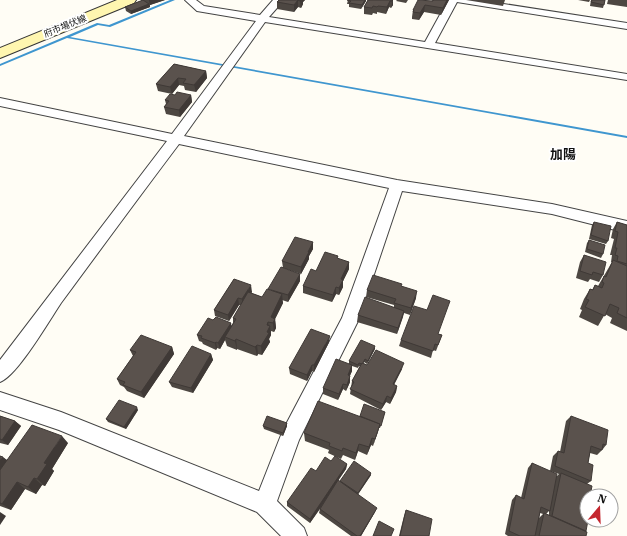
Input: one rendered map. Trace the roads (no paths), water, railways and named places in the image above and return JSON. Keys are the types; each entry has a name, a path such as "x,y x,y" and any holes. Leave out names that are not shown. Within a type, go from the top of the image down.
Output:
{"main road":[{"name":"府市場伏線","path":"0,53 130,0"}],"street":[{"path":"190,0 201,9 627,77"},
{"path":"0,374 24,344 54,300 176,138 268,11 279,0"},
{"path":"430,45 454,0"},
{"path":"459,0 627,26"},
{"path":"0,102 397,185 552,209 627,227"},
{"path":"265,504 290,437 350,319 397,185"},
{"path":"0,401 61,421 265,504 296,536"}],"waterway":[{"path":"67,37 98,24 109,26 173,0"},
{"path":"0,65 67,37"},
{"path":"67,37 627,137"}],"district":[{"name":"加陽","path":"563,154"}]}
